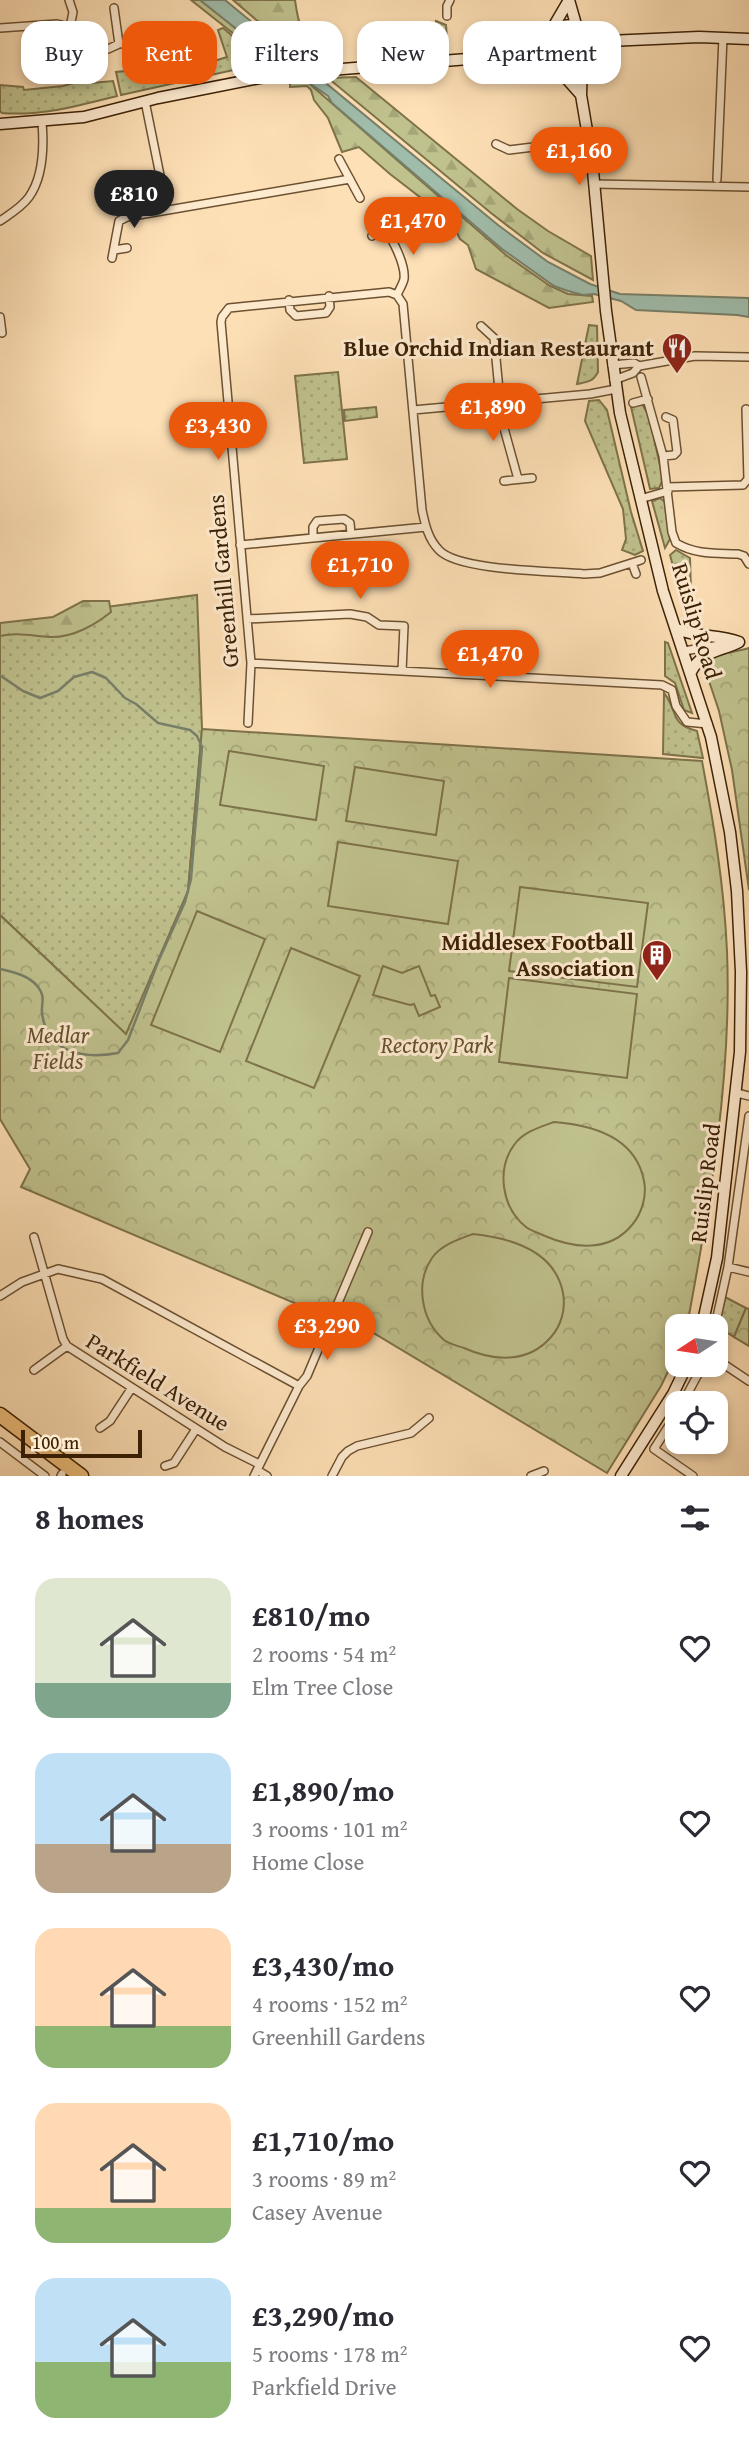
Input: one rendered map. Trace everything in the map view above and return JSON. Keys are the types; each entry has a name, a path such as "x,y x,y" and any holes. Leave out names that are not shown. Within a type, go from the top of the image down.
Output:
{"highway":[{"path":"0,1415 81,1476"},
{"path":"0,1426 63,1475"}],"main road":[{"path":"569,0 576,21"},
{"path":"557,21 569,0"},
{"path":"621,41 723,37 749,39"},
{"path":"0,124 84,117 145,101 280,75 463,60"},
{"path":"571,84 581,95"},
{"name":"Ruislip Road","path":"582,84 595,184 615,384 663,591 708,724 743,904 745,1053 737,1093 717,1258 705,1314"},
{"path":"677,629 685,633 744,641"},
{"path":"691,672 694,665 707,653 744,641"},
{"path":"621,1476 665,1407"}],"street":[{"path":"69,0 73,12 71,21"},
{"path":"447,16 450,0"},
{"path":"114,8 118,44"},
{"path":"0,28 21,27"},
{"path":"717,178 723,37"},
{"path":"108,48 122,43"},
{"path":"145,101 167,210"},
{"path":"0,221 29,198 35,186 43,153 42,122"},
{"path":"496,144 509,150 574,142"},
{"path":"339,159 360,198"},
{"path":"127,248 113,254 119,221 127,217 350,179"},
{"path":"595,184 749,187"},
{"path":"372,236 384,225 394,244 404,280 397,295"},
{"path":"329,296 330,307 326,313 296,316 290,310 289,300 329,296 389,292 397,295 403,304 426,527 431,540 448,558 460,562 584,574 600,573 641,560"},
{"name":"Greenhill Gardens","path":"248,723 251,663 221,322 225,312 237,305 289,300"},
{"path":"0,317 2,333"},
{"path":"481,326 494,338 504,432 517,479"},
{"path":"413,410 590,394 615,384 639,366 695,356 749,357"},
{"path":"612,365 634,363 639,366"},
{"path":"641,377 663,456 676,543 701,553 738,554 744,556 749,564"},
{"path":"633,403 648,399"},
{"path":"640,499 667,489 743,485 748,479 746,409"},
{"path":"663,456 677,452 673,420 666,418"},
{"path":"229,426 257,423"},
{"path":"504,481 532,478"},
{"path":"313,538 313,527 317,521 344,519 350,523 351,534"},
{"path":"240,545 426,527"},
{"path":"632,563 636,574"},
{"path":"247,619 350,614 367,617 379,625 404,626 402,671"},
{"path":"684,651 744,641"},
{"path":"251,663 668,686 681,716 687,722 708,724"},
{"path":"737,1093 749,1096"},
{"path":"718,1314 728,1267 749,1116"},
{"path":"257,1470 306,1376 368,1232"},
{"name":"Parkfield Avenue","path":"34,1237 67,1346 267,1476"},
{"path":"728,1267 749,1272"},
{"path":"0,1296 22,1282 58,1269 102,1279 299,1386"},
{"path":"34,1370 67,1346"},
{"path":"728,1367 749,1381"},
{"path":"100,1428 110,1421 131,1389"},
{"path":"331,1476 348,1451 357,1446 411,1433 429,1418"},
{"path":"166,1466 174,1464 196,1429"},
{"path":"665,1432 653,1449 693,1476"},
{"path":"0,1441 45,1476"},
{"path":"531,1476 544,1471"}],"green space":[{"path":"191,0 200,0 231,24 231,32"},
{"path":"233,0 295,0 299,21 258,21"},
{"path":"223,28 231,35 231,71 217,74 217,60 227,57 218,30"},
{"path":"122,71 122,84 170,84 121,95 116,72"},
{"path":"343,77 356,77 357,84 365,84 517,209 591,256 593,280 543,253 491,213 335,84 343,84"},
{"path":"108,81 113,81 117,96 46,112 17,114 0,111 0,85 23,87 24,90 108,84"},
{"path":"290,84 310,84 506,255 550,286 568,294 592,296 593,302 549,308 476,269 468,245 460,239 452,222 359,147 342,152 328,118 314,100 311,90 307,86 290,87"},
{"path":"589,325 597,326 598,372 592,380 577,384"},
{"path":"338,372 347,459 304,463 295,376"},
{"path":"599,400 607,410 643,551 635,555 622,550 626,539 623,509 585,421 589,401"},
{"path":"642,404 649,416 663,479 659,488 650,489 631,407"},
{"path":"376,407 377,417 345,421 344,410"},
{"path":"660,498 665,502 670,539 665,548 652,501"},
{"path":"676,550 690,558 692,622 688,620 670,555"},
{"path":"197,595 202,729 188,891 131,1039 0,915 0,633 91,609"},
{"path":"83,601 109,601 111,612 90,626 58,637 12,634 0,636 0,623 53,617"},
{"path":"665,642 668,643 692,713 684,710 675,683 665,676"},
{"path":"749,648 749,890 732,770 719,711 704,666 719,655"},
{"path":"664,693 678,720 697,731 703,758 663,754"},
{"name":"Rectory Park","path":"202,729 702,761 718,855 727,951 726,1045 718,1140 689,1314 665,1314 665,1377 607,1473 365,1328 344,1318 318,1313 21,1187 30,1169 0,1119 0,915 126,1034 188,891"},
{"path":"229,751 324,766 316,820 220,805"},
{"path":"355,767 444,781 436,835 346,821"},
{"path":"338,842 458,861 448,924 328,906"},
{"path":"520,887 648,903 637,987 509,971"},
{"path":"197,911 265,939 220,1052 151,1025"},
{"path":"291,948 360,976 314,1088 246,1061"},
{"path":"383,966 402,973 419,966 431,996 435,995 440,1007 419,1016 414,1004 373,995"},
{"path":"509,978 637,994 627,1078 499,1062"},
{"path":"554,1122 583,1126 611,1137 632,1154 639,1166 645,1187 641,1210 632,1225 613,1240 592,1246 568,1244 528,1228 511,1210 504,1188 508,1155 522,1137"},
{"path":"473,1234 502,1239 529,1249 551,1267 558,1279 564,1299 560,1322 555,1333 532,1352 510,1358 487,1356 446,1341 430,1322 422,1290 427,1268 440,1249"},
{"path":"725,1297 746,1308 734,1337 728,1333 728,1314 720,1314"},
{"path":"746,1308 749,1309 749,1346 734,1337"}],"shaded area":[{"path":"200,0 225,0 250,21 231,21 231,25"},
{"path":"310,84 327,84 498,225 548,262 590,284 620,294 749,298 749,317 636,310 621,301 594,294 583,295 554,286 502,249 332,103 328,96"}],"waterway":[{"path":"0,969 16,973 35,983 43,997 45,1027 60,1045 81,1054 118,1053 128,1040 185,902 191,879 202,747 197,736 190,730 158,723 125,698 106,678 92,672 74,677 58,691 40,698 23,691 1,676"}],"place":[{"name":"Blue Orchid Indian Restaurant","path":"677,375"},
{"name":"Middlesex Football Association","path":"657,982"}],"park label":[{"name":"Medlar Fields","path":"58,1048"}]}
